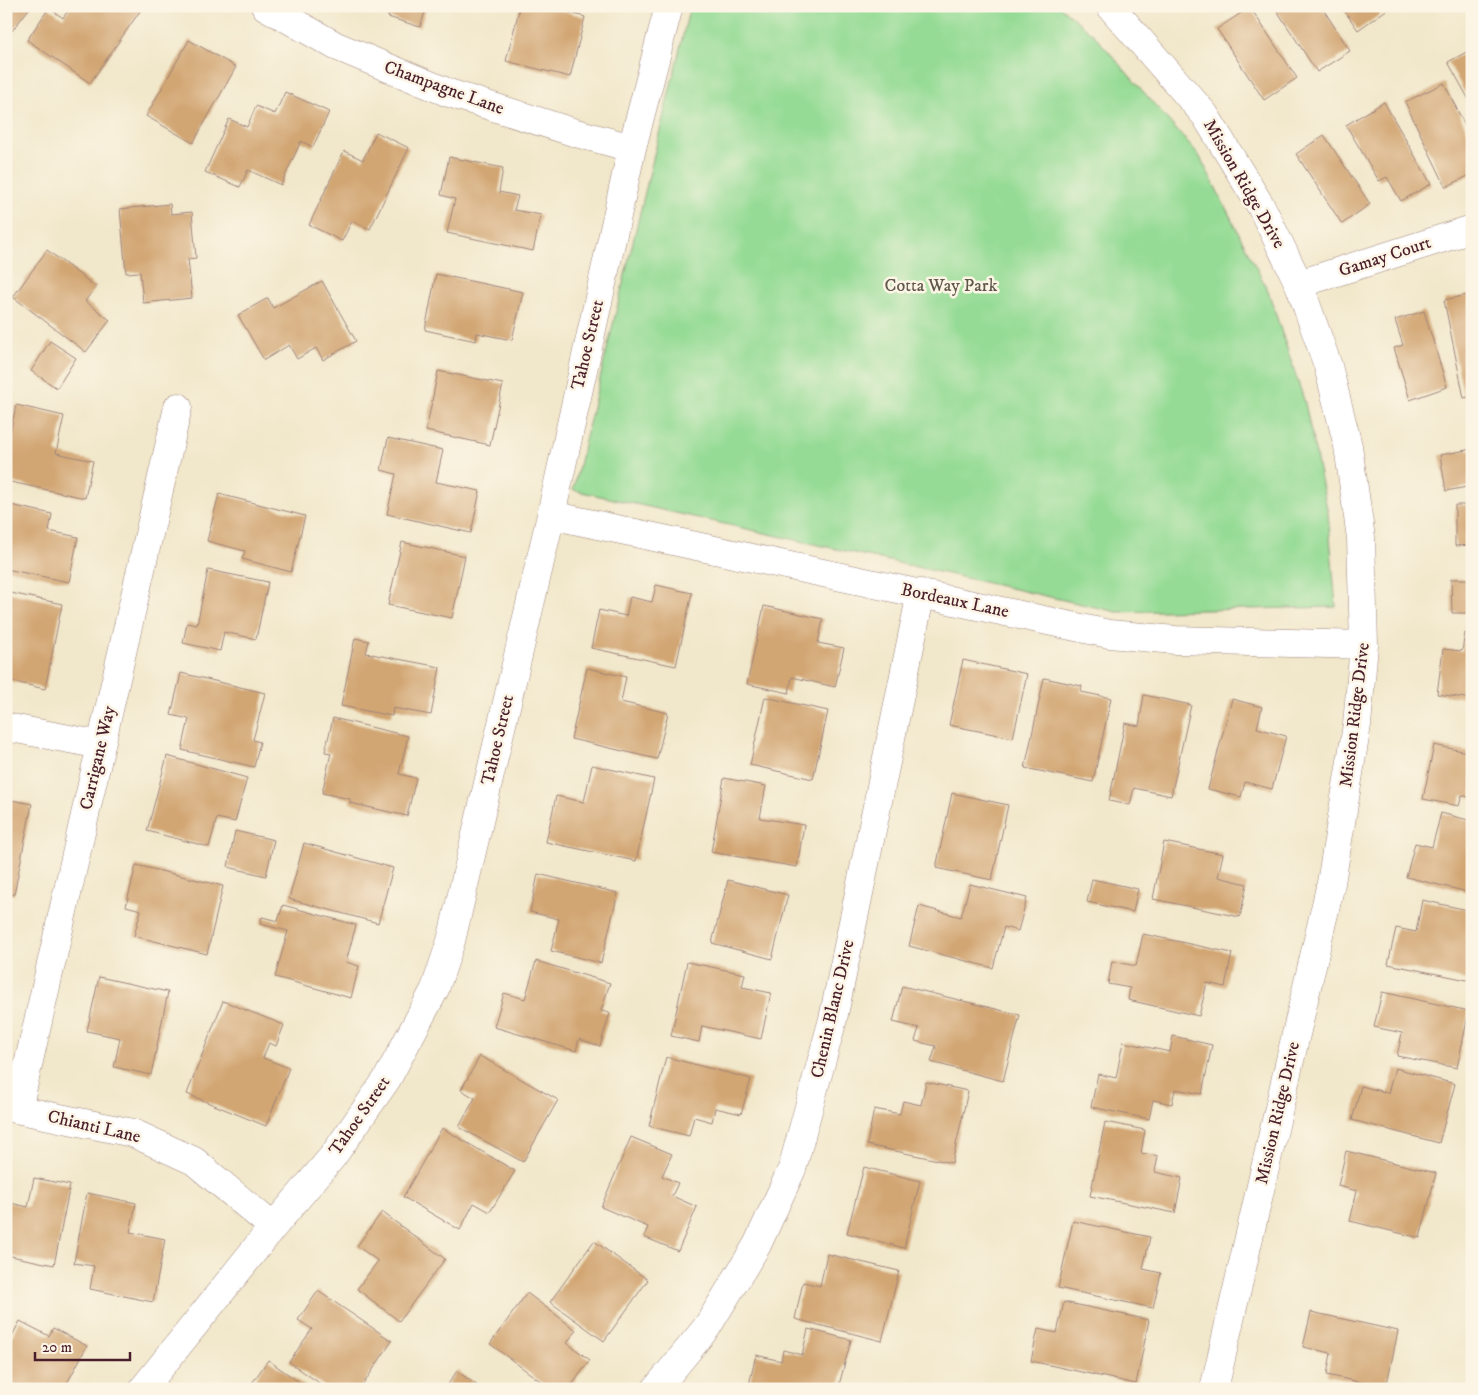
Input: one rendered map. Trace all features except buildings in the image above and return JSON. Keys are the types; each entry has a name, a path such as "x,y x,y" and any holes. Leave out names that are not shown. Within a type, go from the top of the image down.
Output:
{"street":[{"name":"Champagne Lane","path":"264,6 336,46 449,93 576,133 632,148"},
{"name":"Tahoe Street","path":"143,1389 273,1227 333,1156 387,1079 435,988 451,941 551,515 632,148 669,6"},
{"name":"Mission Ridge Drive","path":"1114,7 1205,115 1262,208 1299,284 1328,366 1348,446 1361,538 1364,645 1358,725 1331,883 1214,1389"},
{"name":"Gamay Court","path":"1299,284 1472,229"},
{"name":"Carrigane Way","path":"12,1108 101,745 178,407"},
{"name":"Bordeaux Lane","path":"551,515 1109,634 1174,640 1364,645"},
{"name":"Chenin Blanc Drive","path":"656,1389 707,1327 757,1245 792,1169 832,1018 922,593"},
{"path":"6,727 101,745"},
{"name":"Chianti Lane","path":"12,1108 133,1133 194,1161 273,1227"}],"green space":[{"name":"Cotta Way Park","path":"690,6 1059,6 1095,36 1200,157 1268,291 1305,403 1328,513 1336,607 1117,612 573,490"}]}
